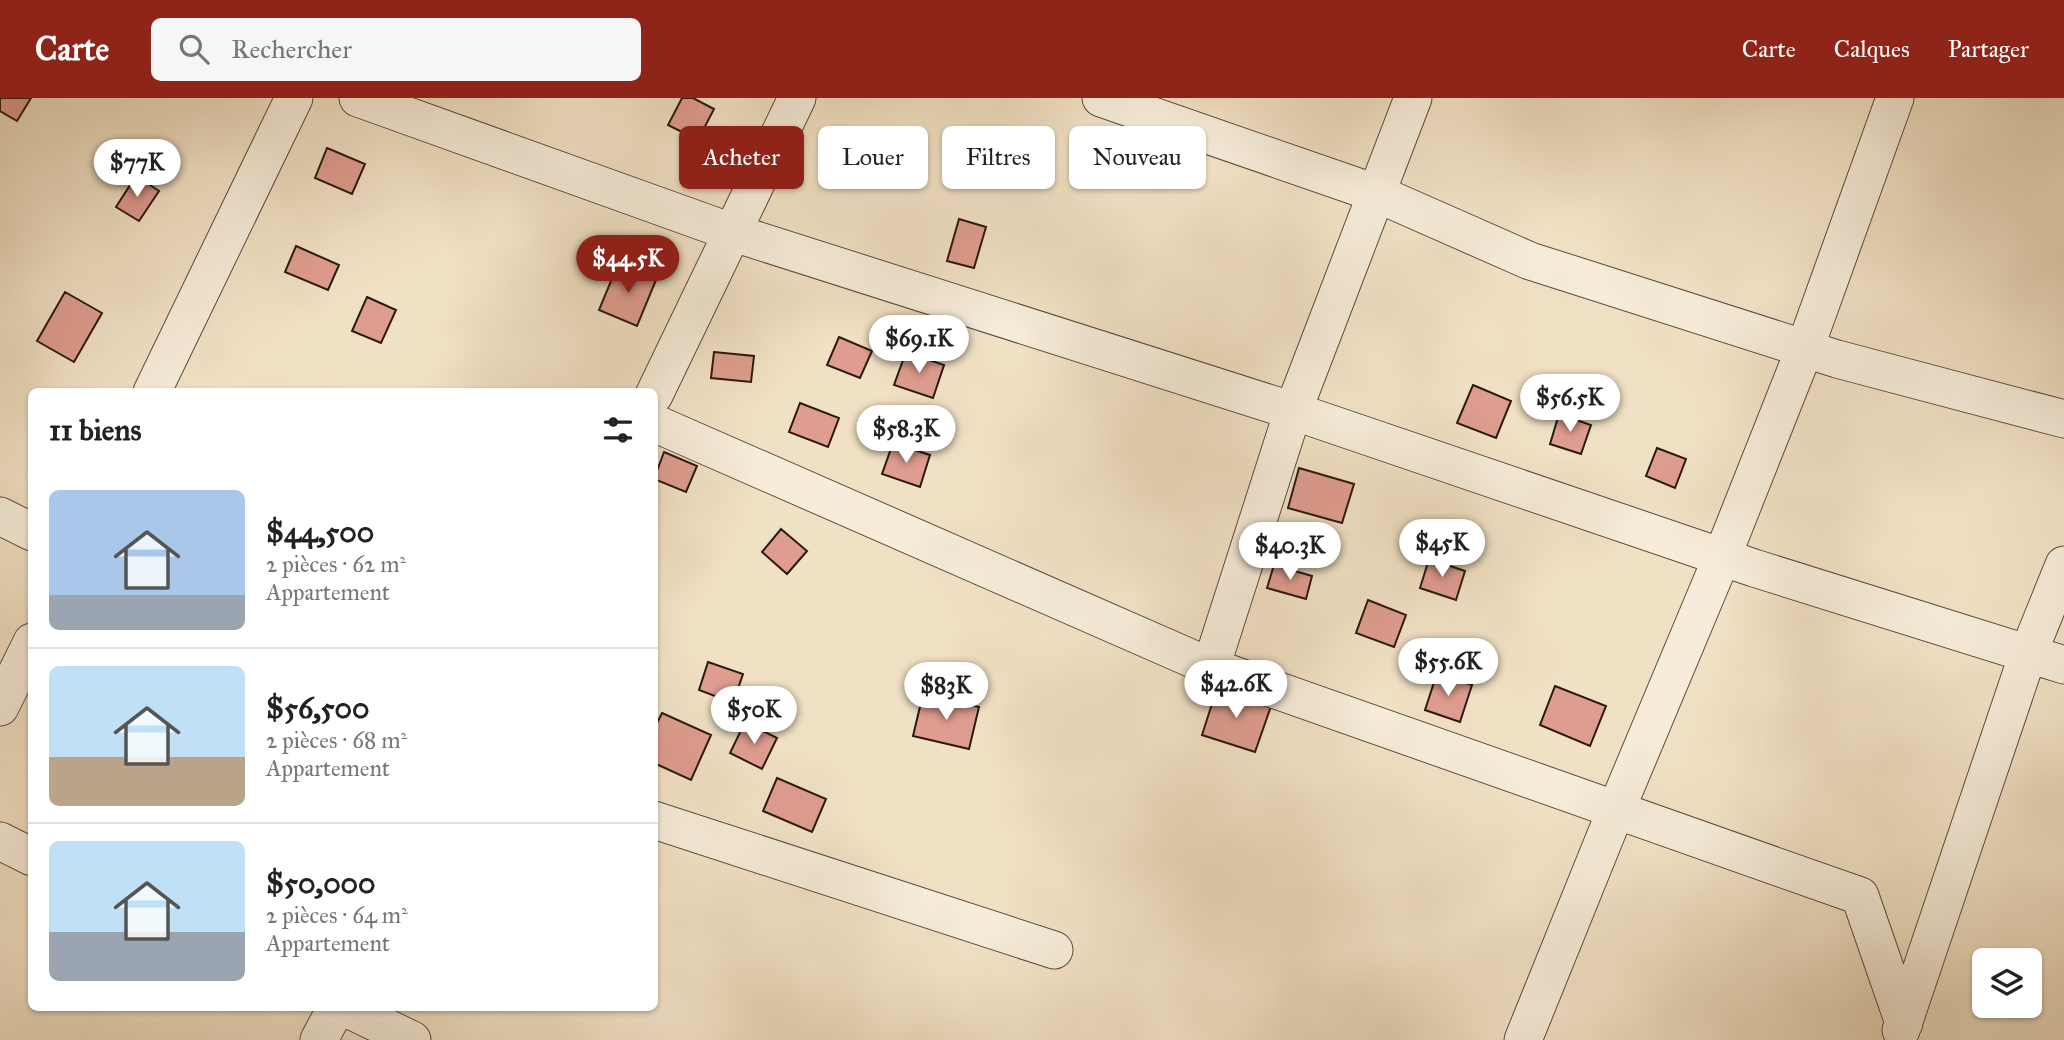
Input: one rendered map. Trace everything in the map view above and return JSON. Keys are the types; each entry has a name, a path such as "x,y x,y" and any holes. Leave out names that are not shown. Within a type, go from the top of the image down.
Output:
{"street":[{"path":"154,388 294,98"},
{"path":"358,98 734,233 1293,411 1722,557 2064,665"},
{"path":"657,388 797,98"},
{"path":"1101,98 1378,194 1530,261 1805,348 2064,419"},
{"path":"1211,667 1293,411 1413,98"},
{"path":"1523,1040 1805,348 1895,98"},
{"path":"658,425 1211,667 1860,896 1900,1031"},
{"path":"0,516 28,530"},
{"path":"1900,1031 2028,654 2064,565"},
{"path":"0,707 28,650"},
{"path":"658,821 1054,950"},
{"path":"0,841 28,855"},
{"path":"319,1040 334,1011"},
{"path":"352,1011 412,1040"}],"building":[{"path":"0,98 31,98 17,121 0,111"},
{"path":"682,98 693,98 714,109 705,126 679,126 679,130 668,125"},
{"path":"327,148 365,164 352,194 315,178"},
{"path":"136,176 159,191 139,221 116,207"},
{"path":"959,219 986,227 974,268 947,261"},
{"path":"296,246 339,265 328,290 285,272"},
{"path":"618,264 656,280 637,326 599,310"},
{"path":"65,292 102,313 74,362 37,341"},
{"path":"367,297 396,310 381,343 352,331"},
{"path":"839,337 872,351 860,378 827,365"},
{"path":"714,352 754,356 751,382 711,378"},
{"path":"906,352 944,365 933,398 894,385"},
{"path":"1473,385 1511,401 1496,438 1457,423"},
{"path":"800,403 839,418 828,447 789,432"},
{"path":"1559,414 1591,425 1581,454 1550,444"},
{"path":"893,443 930,455 920,487 882,474"},
{"path":"1657,448 1686,459 1675,488 1646,476"},
{"path":"664,452 697,466 686,492 658,481 658,468"},
{"path":"1299,468 1354,484 1342,523 1288,508"},
{"path":"781,529 807,551 787,574 762,552"},
{"path":"1429,559 1465,571 1456,600 1420,588"},
{"path":"1274,565 1312,576 1306,599 1267,588"},
{"path":"1368,600 1406,615 1394,647 1356,633"},
{"path":"708,662 743,674 733,703 699,690"},
{"path":"1437,673 1472,685 1460,722 1425,710"},
{"path":"1555,686 1606,706 1590,746 1540,725"},
{"path":"1217,688 1271,706 1255,752 1202,735"},
{"path":"923,694 979,707 969,749 913,736"},
{"path":"662,713 711,735 691,780 658,765 658,721"},
{"path":"745,722 777,738 762,769 730,753"},
{"path":"777,778 826,799 812,832 763,811"}]}
